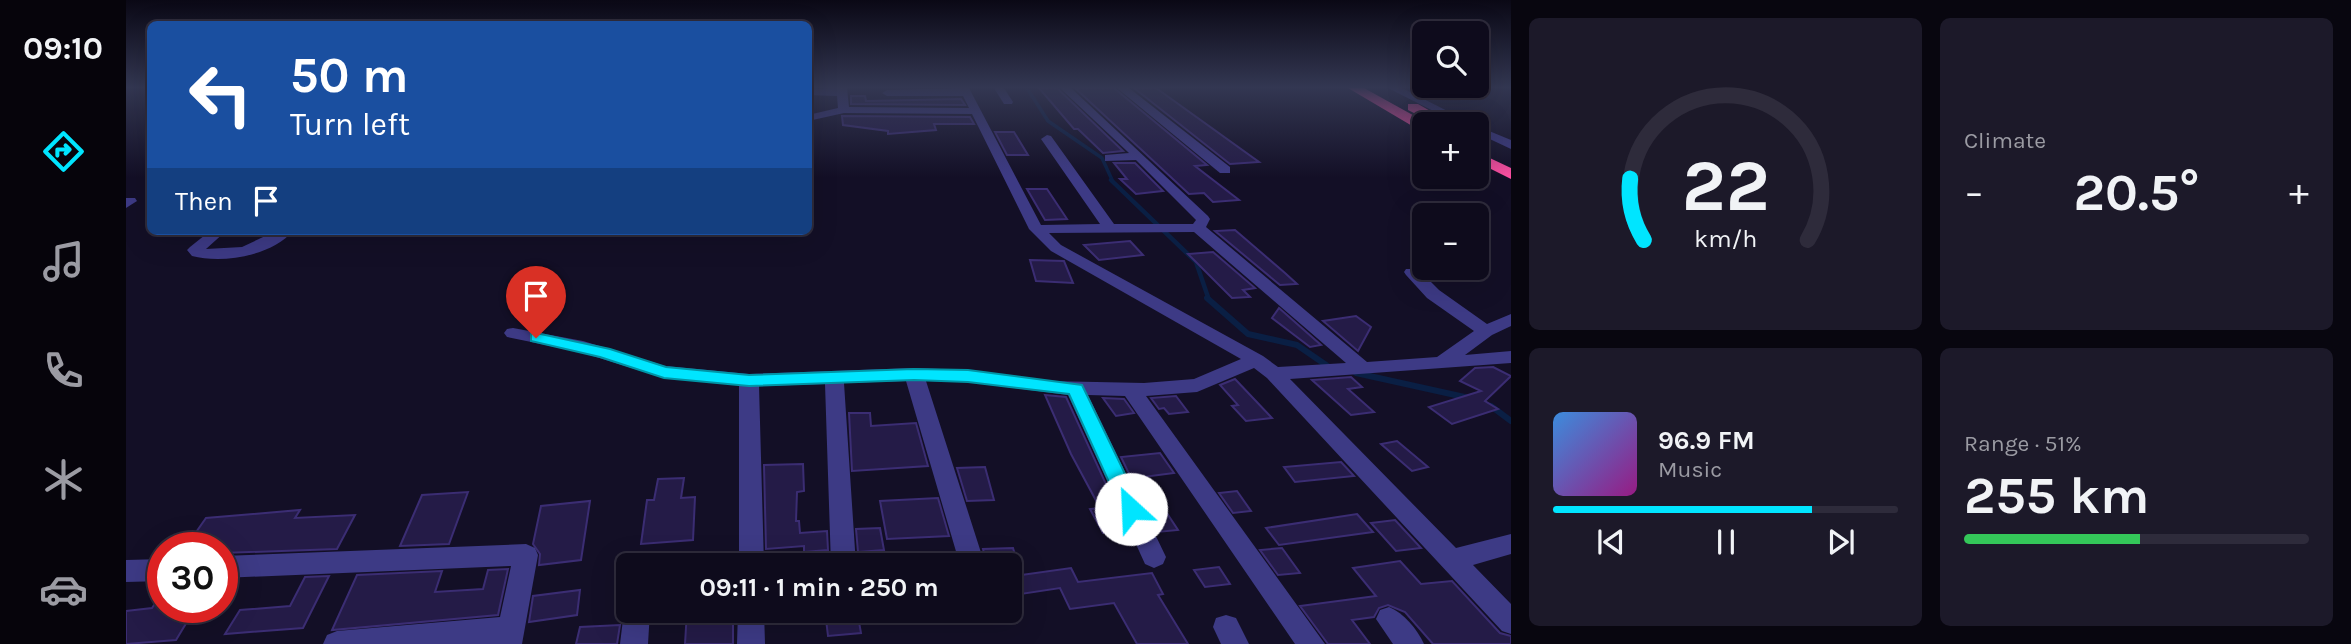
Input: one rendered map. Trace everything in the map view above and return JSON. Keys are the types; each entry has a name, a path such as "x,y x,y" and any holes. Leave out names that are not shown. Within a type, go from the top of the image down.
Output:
{"highway":[{"path":"1489,147 1511,159"},
{"path":"1489,162 1511,174"}],"street":[{"path":"980,118 1036,229 1056,248 1087,268 1256,360 1274,374 1511,622"},
{"path":"1098,118 1203,219 1198,228"},
{"path":"1160,118 1225,170"},
{"path":"1489,135 1511,145"},
{"path":"1047,139 1111,230"},
{"path":"1109,158 1139,156"},
{"path":"1036,229 1198,228 1363,369"},
{"path":"214,235 195,250 197,253 250,251 280,235"},
{"path":"1420,280 1433,294 1486,331"},
{"path":"1442,363 1486,331 1511,319"},
{"path":"513,333 583,347 664,372 749,380 914,374 968,376 1075,389 1131,390 1197,385 1256,360"},
{"path":"1274,374 1511,357"},
{"path":"914,374 968,553"},
{"path":"834,379 843,553"},
{"path":"749,380 751,553"},
{"path":"1075,389 1154,557"},
{"path":"1131,390 1311,644"},
{"path":"1452,560 1511,544"},
{"path":"238,566 526,555 509,636 338,644"},
{"path":"126,571 147,570"},
{"path":"1389,619 1410,644"},
{"path":"634,644 636,623"},
{"path":"751,623 751,644"}],"building":[{"path":"842,118 971,118 974,124 934,124 936,130 888,134 888,131 843,125"},
{"path":"1065,118 1088,118 1123,151 1103,153 1078,129 1074,129"},
{"path":"1107,118 1150,118 1207,165 1195,166 1239,200 1213,202 1204,193 1189,194"},
{"path":"1172,118 1198,118 1259,162 1230,164"},
{"path":"995,132 1014,132 1028,155 1007,155"},
{"path":"1114,163 1135,163 1163,191 1136,194 1120,179 1127,179"},
{"path":"1027,189 1047,189 1067,219 1045,220"},
{"path":"1235,230 1297,284 1280,285 1215,231"},
{"path":"1130,241 1143,255 1099,260 1084,245"},
{"path":"1213,252 1255,288 1243,290 1250,297 1232,298 1188,254"},
{"path":"1030,260 1064,261 1073,283 1036,281"},
{"path":"1279,308 1321,345 1310,347 1272,318"},
{"path":"1356,316 1371,327 1358,351 1323,321"},
{"path":"1493,367 1511,376 1485,401 1498,409 1452,424 1429,407 1481,391 1460,381 1475,368"},
{"path":"1351,377 1362,387 1348,389 1374,412 1351,415 1312,380"},
{"path":"1235,379 1272,418 1246,421 1232,406 1238,405 1220,385"},
{"path":"1045,395 1066,397 1127,530 1103,533 1090,509 1100,508 1071,454"},
{"path":"1176,396 1188,412 1169,414 1164,408 1159,409 1151,398"},
{"path":"1103,398 1124,399 1134,413 1116,416"},
{"path":"849,413 870,413 871,426 916,423 928,466 852,471"},
{"path":"1397,441 1428,467 1412,471 1381,444"},
{"path":"1160,453 1174,473 1143,477 1178,530 1157,532 1121,457"},
{"path":"1341,462 1354,476 1295,482 1284,467"},
{"path":"803,464 804,491 797,492 796,521 799,521 800,533 827,531 828,550 804,552 804,546 766,549 764,465"},
{"path":"985,467 994,500 967,501 957,468"},
{"path":"684,478 681,498 695,497 693,540 641,544 647,500 654,500 658,479"},
{"path":"1237,491 1251,511 1233,513 1219,493"},
{"path":"468,492 449,544 400,546 422,495"},
{"path":"938,498 949,536 887,539 880,501"},
{"path":"590,501 581,560 539,565 540,554 533,544 541,506"},
{"path":"300,510 295,518 355,515 337,549 238,552 238,532 196,532 206,518"},
{"path":"1357,514 1373,532 1279,545 1266,528"},
{"path":"1395,520 1421,548 1396,551 1371,523"},
{"path":"880,528 884,550 858,552 856,529"},
{"path":"1013,548 1014,553 984,553 983,549"},
{"path":"1282,548 1300,573 1278,575 1260,550"},
{"path":"1400,561 1421,584 1452,581 1500,633 1511,636 1511,644 1433,644 1405,612 1388,605 1379,608 1374,617 1352,620 1370,644 1328,644 1300,606 1376,596 1353,568"},
{"path":"1219,567 1230,584 1205,587 1194,570"},
{"path":"1071,568 1078,582 1152,573 1163,594 1158,595 1188,644 1137,644 1114,603 1070,609 1060,588 1022,594 1022,575"},
{"path":"508,569 498,615 332,630 357,575 442,571 435,592 483,589 488,570"},
{"path":"329,576 303,628 225,634 232,623 238,623 240,610 290,606 305,577"},
{"path":"580,590 577,615 529,622 533,596"},
{"path":"147,609 147,623 186,623 176,640 126,644 126,611"},
{"path":"686,623 733,623 733,644 685,644"},
{"path":"826,623 859,623 861,633 828,636"},
{"path":"620,625 617,644 576,644 580,627"}],"waterway":[{"path":"1046,118 1102,158 1113,182"},
{"path":"1113,182 1196,262 1209,300"},
{"path":"1209,300 1248,334 1297,345 1329,367"},
{"path":"1356,373 1469,398"},
{"path":"1491,406 1511,421"}],"route":[{"path":"536,338 583,347 664,372 749,380 914,374 968,376 1048,388 1075,389 1131,509"}]}
